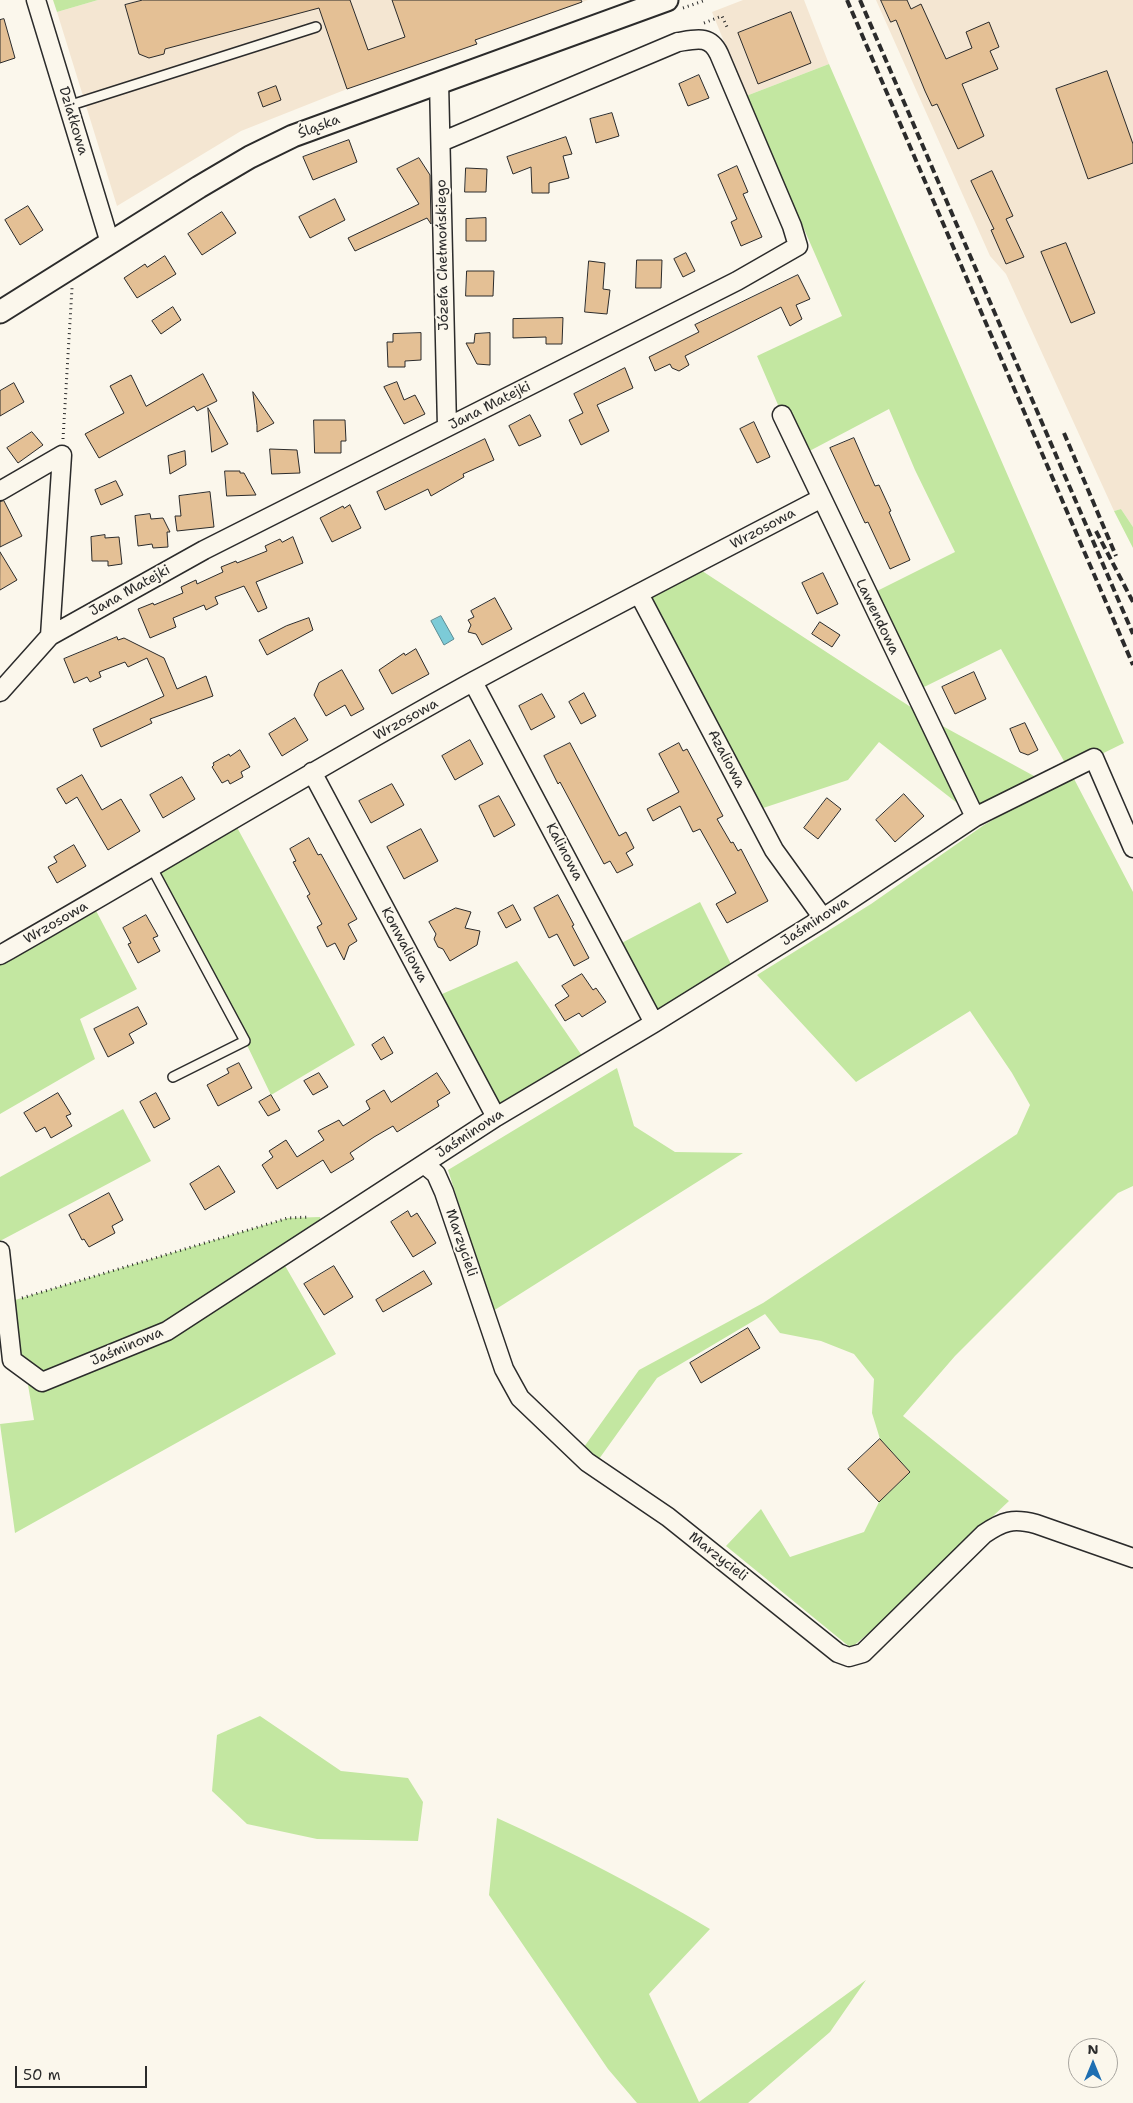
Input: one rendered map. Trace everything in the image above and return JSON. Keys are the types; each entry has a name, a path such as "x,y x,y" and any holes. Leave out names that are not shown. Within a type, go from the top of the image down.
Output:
{"street":[{"name":"Działkowa","path":"36,0 110,243"},
{"name":"Śląska","path":"0,312 250,157 293,136 667,0"},
{"name":"Jana Matejki","path":"0,692 50,636 204,550 737,281 798,246 792,226 716,46 708,41 696,39 678,42 441,142"},
{"name":"Józefa Chełmońskiego","path":"439,82 447,427"},
{"name":"Lawendowa","path":"782,415 820,498 975,817"},
{"path":"0,491 62,455"},
{"path":"50,636 62,455"},
{"name":"Wrzosowa","path":"0,956 312,772 474,682 820,498"},
{"name":"Azaliowa","path":"638,594 774,850 823,918"},
{"name":"Kalinowa","path":"474,682 654,1023"},
{"name":"Jaśminowa","path":"2,1304 12,1360 42,1382 167,1331 496,1117 654,1023 823,918 975,817 1094,758 1133,848"},
{"name":"Konwaliowa","path":"312,772 496,1117"},
{"name":"Marzycieli","path":"424,1164 436,1174 444,1192 504,1369 520,1398 587,1462 668,1518 838,1653 849,1657 863,1653 984,1534 1005,1522 1020,1520 1036,1524 1133,1558"},
{"path":"0,1251 2,1304"}],"lane":[{"path":"68,106 316,27"},
{"path":"152,868 245,1041 173,1077"}],"path":[{"path":"62,455 73,283 65,286"},
{"path":"2,1304 288,1218 320,1217 339,1219"}],"shaded area":[{"path":"98,0 588,0 475,40 477,44 347,89 241,131 117,206 57,12"},
{"path":"743,0 804,0 829,64 746,96 712,12"},
{"path":"876,0 1133,0 1133,527 1121,509 1114,511 1006,274 990,256"}],"green space":[{"path":"53,0 98,0 57,12"},
{"path":"829,64 1124,743 1069,770 1001,649 914,692 867,596 955,552 915,470 889,409 800,456 757,356 842,316 746,96"},
{"path":"1121,509 1133,527 1133,548 1114,511"},
{"path":"693,565 926,717 1045,782 975,817 879,742 848,780 754,811 639,594"},
{"path":"1072,775 1133,892 1133,1186 1118,1193 955,1356 903,1416 1009,1501 878,1625 851,1648 726,1546 761,1509 790,1557 864,1532 879,1502 910,1472 880,1439 872,1413 874,1379 854,1354 821,1341 780,1333 765,1314 657,1378 599,1459 584,1447 639,1370 763,1303 1017,1134 1030,1105 1012,1073 970,1011 856,1082 757,975 871,904 984,825"},
{"path":"233,820 355,1045 271,1095 245,1041 152,868"},
{"path":"700,902 735,972 654,1023 614,947"},
{"path":"92,903 137,989 80,1019 95,1059 0,1114 0,955"},
{"path":"517,961 587,1063 496,1117 433,998"},
{"path":"617,1068 634,1126 675,1152 743,1153 493,1311 448,1170"},
{"path":"123,1109 151,1161 0,1241 0,1177"},
{"path":"320,1217 322,1230 280,1257 336,1354 15,1533 0,1424 34,1420 28,1385 41,1382 12,1360 5,1303 288,1218"},
{"path":"260,1716 341,1771 408,1778 423,1802 418,1841 317,1839 247,1824 212,1791 217,1735"},
{"path":"497,1818 605,1870 710,1929 649,1994 699,2102 866,1980 830,2032 748,2103 637,2103 608,2069 489,1895"}],"water":[{"path":"441,616 454,639 444,645 431,621"}],"building":[{"path":"143,0 350,0 368,50 405,37 392,0 581,0 582,2 475,40 477,44 347,89 319,8 165,49 164,54 149,58 139,54 125,5"},
{"path":"881,0 907,0 911,9 921,4 946,59 972,48 966,32 989,22 999,47 990,51 998,69 962,84 984,136 958,149 937,104 932,106 896,20 891,22"},
{"path":"791,12 811,63 758,84 738,33"},
{"path":"4,19 15,58 0,63 0,20"},
{"path":"1107,71 1133,144 1133,163 1088,179 1056,89"},
{"path":"699,75 709,98 688,106 679,84"},
{"path":"276,86 281,100 263,107 258,93"},
{"path":"612,113 619,136 596,143 590,119"},
{"path":"566,137 572,154 563,156 569,178 549,183 549,193 532,193 531,167 513,174 507,157"},
{"path":"349,140 357,162 313,180 303,157"},
{"path":"419,158 430,175 431,224 427,218 355,251 348,238 419,204 397,169"},
{"path":"737,166 748,192 743,194 762,237 741,246 731,222 737,219 718,175"},
{"path":"466,168 487,169 486,192 465,192"},
{"path":"992,171 1013,216 1006,219 1024,257 1006,264 991,230 994,229 971,181"},
{"path":"335,199 345,220 310,238 299,217"},
{"path":"28,206 43,230 20,245 5,220"},
{"path":"222,212 236,233 202,255 188,234"},
{"path":"486,218 486,241 466,241 466,219"},
{"path":"1066,243 1095,313 1071,323 1041,252"},
{"path":"686,253 695,271 683,277 674,259"},
{"path":"165,256 176,274 137,298 124,278 145,264 147,267"},
{"path":"637,260 662,260 661,288 636,288"},
{"path":"589,261 605,263 603,289 610,290 607,314 585,312"},
{"path":"467,271 494,271 493,296 466,296"},
{"path":"798,275 810,299 796,305 802,319 790,326 781,307 685,356 689,365 679,371 672,368 670,364 655,371 649,357 699,332 695,325"},
{"path":"173,307 181,320 161,334 152,321"},
{"path":"563,318 562,344 546,344 546,337 513,338 513,319"},
{"path":"421,333 421,360 405,361 405,367 388,367 387,342 393,342 393,334"},
{"path":"490,333 490,365 477,364 466,343 474,343 475,334"},
{"path":"625,368 633,388 597,405 609,431 581,445 569,420 583,413 574,394"},
{"path":"203,374 217,401 197,411 194,406 99,458 85,434 124,413 110,386 131,375 146,406"},
{"path":"397,382 404,400 415,395 425,414 404,424 384,387"},
{"path":"14,383 24,402 0,416 0,391"},
{"path":"253,392 274,423 257,432 257,426"},
{"path":"208,408 228,444 212,452"},
{"path":"530,415 541,436 519,446 509,426"},
{"path":"314,420 345,420 346,441 341,441 341,453 315,453"},
{"path":"754,422 770,457 757,463 740,429"},
{"path":"32,432 43,445 18,463 7,448"},
{"path":"854,438 875,486 879,485 891,511 889,512 910,560 890,569 868,522 865,523 830,448"},
{"path":"485,439 494,460 463,474 464,477 431,496 428,489 385,510 377,492"},
{"path":"270,449 297,450 300,473 272,474"},
{"path":"185,451 186,465 170,474 168,456"},
{"path":"225,471 240,471 240,473 244,473 256,495 227,496"},
{"path":"116,481 123,495 101,505 95,490"},
{"path":"210,492 214,527 177,531 175,516 181,516 179,496"},
{"path":"4,501 22,536 0,547 0,502"},
{"path":"350,505 361,528 332,542 320,518 343,506 344,508"},
{"path":"150,514 151,519 163,518 170,532 167,532 168,547 153,548 152,544 138,546 135,516"},
{"path":"105,535 105,538 119,537 122,564 108,566 108,561 92,561 91,537"},
{"path":"293,537 303,563 256,582 267,608 258,612 244,586 215,597 218,604 206,610 204,605 173,618 176,627 150,638 138,609 153,603 154,605 183,593 181,587 196,580 197,584 223,572 221,567 267,551 265,546 280,539 282,542"},
{"path":"0,552 17,580 0,590"},
{"path":"823,573 838,604 817,614 802,583"},
{"path":"495,598 512,629 482,645 476,634 468,632 471,625 468,620 474,617 471,611"},
{"path":"309,618 313,630 267,655 259,640 286,626"},
{"path":"820,622 840,635 832,647 812,634"},
{"path":"117,637 118,640 124,638 164,658 177,689 206,676 213,696 150,719 152,723 101,747 93,729 164,696 147,658 128,667 125,662 99,672 101,677 90,682 87,677 74,683 64,659"},
{"path":"416,649 429,674 392,694 379,670 404,653 405,655"},
{"path":"342,670 364,709 351,716 345,705 326,716 314,695 319,683"},
{"path":"974,672 986,699 955,714 942,687"},
{"path":"584,693 596,716 581,724 569,702"},
{"path":"542,694 555,717 531,730 519,706"},
{"path":"295,718 308,740 282,756 269,734"},
{"path":"1025,723 1038,750 1028,755 1020,752 1010,729"},
{"path":"470,740 483,764 455,780 442,756"},
{"path":"570,743 619,836 626,832 634,848 626,853 633,865 617,873 610,861 604,864 544,756"},
{"path":"679,743 683,751 687,749 723,816 717,819 731,843 733,842 738,851 741,849 768,901 727,923 716,904 736,893 700,829 693,832 680,806 653,821 647,809 679,792 659,754"},
{"path":"240,750 250,767 241,772 243,777 230,784 228,780 222,783 212,767 213,763"},
{"path":"82,775 102,810 121,799 140,831 108,850 77,797 66,804 57,789"},
{"path":"182,777 195,799 163,818 150,795"},
{"path":"392,784 404,805 371,823 359,801"},
{"path":"904,794 924,816 895,842 876,820"},
{"path":"499,796 515,825 494,837 479,806"},
{"path":"827,798 841,809 818,839 804,828"},
{"path":"421,829 438,861 404,879 387,847"},
{"path":"309,838 318,855 321,854 357,919 348,924 357,941 349,946 344,960 335,943 327,947 317,927 322,924 307,896 310,894 293,862 296,861 290,849"},
{"path":"74,845 86,866 57,883 48,867 57,862 54,857"},
{"path":"558,895 589,958 574,966 557,934 549,938 534,908"},
{"path":"513,905 521,920 506,928 498,913"},
{"path":"456,908 471,912 465,928 480,931 477,945 450,961 443,949 438,947 434,939 436,934 429,922"},
{"path":"146,915 158,936 153,938 160,951 138,963 128,944 131,943 123,928"},
{"path":"582,974 593,990 596,988 606,1002 582,1017 579,1013 565,1021 555,1005 569,996 562,986"},
{"path":"138,1007 147,1024 129,1034 134,1043 108,1057 94,1029"},
{"path":"384,1037 393,1053 381,1060 372,1045"},
{"path":"239,1063 252,1088 218,1106 207,1085 229,1073 227,1069"},
{"path":"319,1073 328,1087 313,1095 304,1081"},
{"path":"437,1073 450,1093 437,1101 439,1106 397,1132 393,1126 374,1137 350,1153 354,1159 331,1173 323,1160 277,1189 262,1165 273,1157 269,1151 286,1140 297,1157 324,1140 318,1131 339,1120 343,1126 370,1109 366,1101 384,1090 391,1102"},
{"path":"58,1093 71,1114 66,1116 72,1126 51,1138 45,1127 36,1132 24,1113"},
{"path":"156,1093 170,1119 154,1128 140,1102"},
{"path":"271,1095 280,1110 268,1116 259,1102"},
{"path":"219,1166 235,1192 205,1210 190,1184"},
{"path":"109,1193 123,1220 112,1226 115,1233 89,1247 84,1239 82,1240 69,1215"},
{"path":"408,1211 411,1217 417,1213 436,1243 413,1257 391,1222"},
{"path":"334,1266 353,1297 324,1315 304,1284"},
{"path":"424,1271 432,1284 383,1312 376,1300"},
{"path":"748,1328 760,1348 701,1383 690,1363"},
{"path":"880,1439 910,1472 879,1502 848,1469"}],"railway":[{"path":"847,0 1133,665"},
{"path":"860,0 1133,634"},
{"path":"1064,433 1116,556"},
{"path":"1096,531 1133,602"}]}
